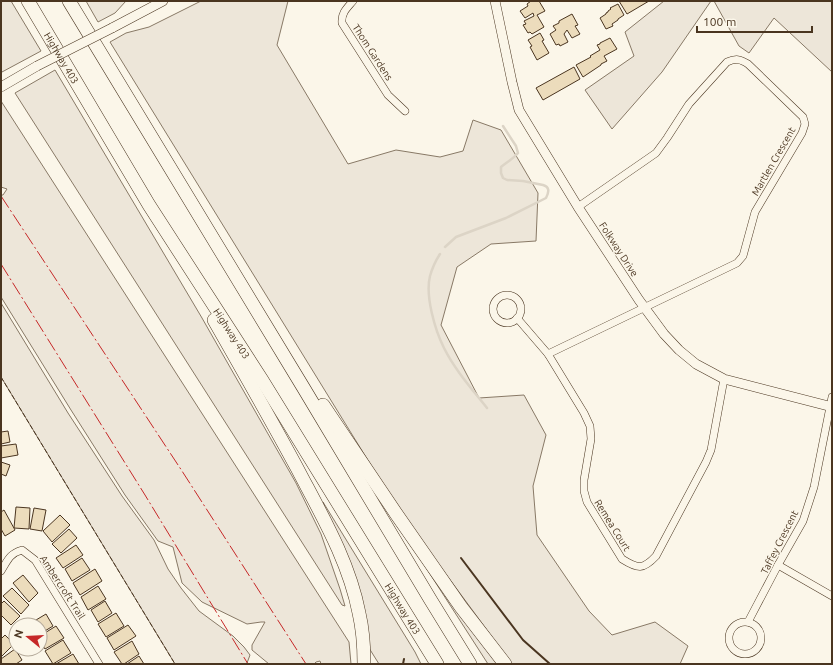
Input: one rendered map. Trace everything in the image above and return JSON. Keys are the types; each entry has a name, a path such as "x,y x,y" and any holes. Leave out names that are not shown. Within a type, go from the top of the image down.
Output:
{"highway":[{"name":"Highway 403","path":"28,1 149,205 262,380 437,664"},
{"path":"69,1 470,664"},
{"path":"149,205 282,440 326,524 348,573 356,597 362,626 364,664"},
{"path":"303,387 316,395 461,607 505,664"}],"street":[{"path":"1,87 37,66 163,1"},
{"name":"Thom Gardens","path":"354,1 347,8 342,17 342,23 388,95 406,111"},
{"name":"Folkway Drive","path":"495,1 510,77 519,110 578,207 644,308 664,334 679,350 696,364 724,379 831,403"},
{"name":"Martlen Crescent","path":"548,354 737,263 743,256 756,212 802,133 805,124 803,117 748,64 741,60 733,59 727,62 689,104 656,153 578,207"},
{"path":"506,294 511,295 520,302 520,314 517,318 513,322 508,323 497,320 492,310 493,304 500,296 506,294"},
{"name":"Remea Court","path":"517,318 548,354 584,413 590,426 591,439 584,480 584,491 587,502 622,559 639,567 648,564 656,556 706,462 710,450 724,379"},
{"name":"Taffey Crescent","path":"748,622 803,521 814,487 831,403"},
{"name":"Ambercroft Trail","path":"1,571 14,552 22,550 35,560 99,664"},
{"path":"778,565 832,596"},
{"path":"748,622 753,624 760,632 760,643 758,648 750,654 739,653 734,651 729,642 730,631 733,626 738,623 748,622"}],"shaded area":[{"path":"1,1 11,1 41,51 2,72 1,70"},
{"path":"86,1 126,1 115,13 98,22"},
{"path":"201,1 288,1 277,45 348,164 396,150 440,157 463,151 473,120 501,130 538,193 536,241 491,244 457,267 441,325 479,398 524,395 546,435 533,486 537,535 589,611 612,635 655,622 688,646 680,664 512,664 431,554 377,475 110,42 126,33 149,27"},
{"path":"664,1 711,1 662,72 612,129 585,90 634,56 625,32"},
{"path":"714,1 832,1 832,72 774,18 749,53 739,46"},
{"path":"55,70 202,318 296,483 321,534 345,606 342,605 15,93"},
{"path":"1,101 349,642 351,664 321,664 320,661 314,664 269,664 252,650 252,645 265,622 247,624 202,602 182,583 173,547 158,541 125,495 71,410 1,297 1,195 3,195 7,189 1,187"},
{"path":"1,303 68,413 122,496 154,540 168,569 181,588 199,611 233,636 244,647 250,655 247,663 249,664 175,664 1,377"},
{"path":"323,502 421,664 379,664 369,648"},
{"path":"421,560 500,664 488,664"}],"building":[{"path":"531,1 539,1 545,11 537,15 544,27 532,34 530,32 528,33 523,25 526,24 524,21 534,16 533,13 525,18 520,11 528,6 527,4"},
{"path":"619,1 649,1 627,14"},
{"path":"618,4 624,15 612,24 613,26 606,29 600,18 611,9 610,8"},
{"path":"572,14 578,25 575,26 580,34 572,38 567,30 564,34 568,42 560,46 559,44 556,45 550,34 556,30 553,26"},
{"path":"540,33 544,40 542,41 549,53 537,60 528,40"},
{"path":"610,38 617,49 604,56 607,61 583,77 576,65 600,50 597,45"},
{"path":"574,67 580,79 543,100 536,88"},
{"path":"8,431 10,442 1,444 1,432"},
{"path":"16,444 18,455 1,458 1,446"},
{"path":"1,462 10,465 6,476 1,474"},
{"path":"16,507 30,508 29,529 14,528"},
{"path":"34,508 46,510 42,531 30,529"},
{"path":"4,510 15,530 5,536 1,529 1,512"},
{"path":"60,515 70,525 52,542 43,531"},
{"path":"69,529 77,538 61,553 52,544"},
{"path":"76,545 83,555 63,568 56,558"},
{"path":"82,558 90,570 72,581 65,569"},
{"path":"95,569 102,581 80,595 73,583"},
{"path":"23,575 38,593 29,602 13,583"},
{"path":"98,586 106,599 88,610 81,597"},
{"path":"12,588 29,605 21,614 3,596"},
{"path":"4,601 20,616 8,617 8,622 1,615 1,604"},
{"path":"105,601 112,613 98,622 91,610"},
{"path":"116,613 124,626 106,637 98,624"},
{"path":"46,614 48,617 41,617"},
{"path":"48,617 53,626 48,629"},
{"path":"128,625 136,636 114,650 107,638"},
{"path":"56,626 64,638 48,647 48,631"},
{"path":"5,635 8,638 8,650 1,657 1,639"},
{"path":"63,640 71,653 53,664 48,656 48,649"},
{"path":"132,641 139,654 122,664 114,652"},
{"path":"8,654 8,657 20,657 22,660 16,664 1,664 1,659"},
{"path":"73,654 79,664 56,664"},
{"path":"139,656 144,664 127,664"}],"waterway":[{"path":"445,247 456,237 506,218 546,198 548,194 547,187 543,185 523,181 507,180 503,178 501,167 518,153 516,146 503,126"},
{"path":"440,254 432,270 429,284 430,303 434,323 448,356 487,408"}],"fence":[{"path":"1,377 175,664"}],"wall":[{"path":"461,558 523,640 550,664"},
{"path":"403,664 404,659"}],"power":[{"path":"1,196 182,471 306,664"},
{"path":"1,264 248,664"}]}
